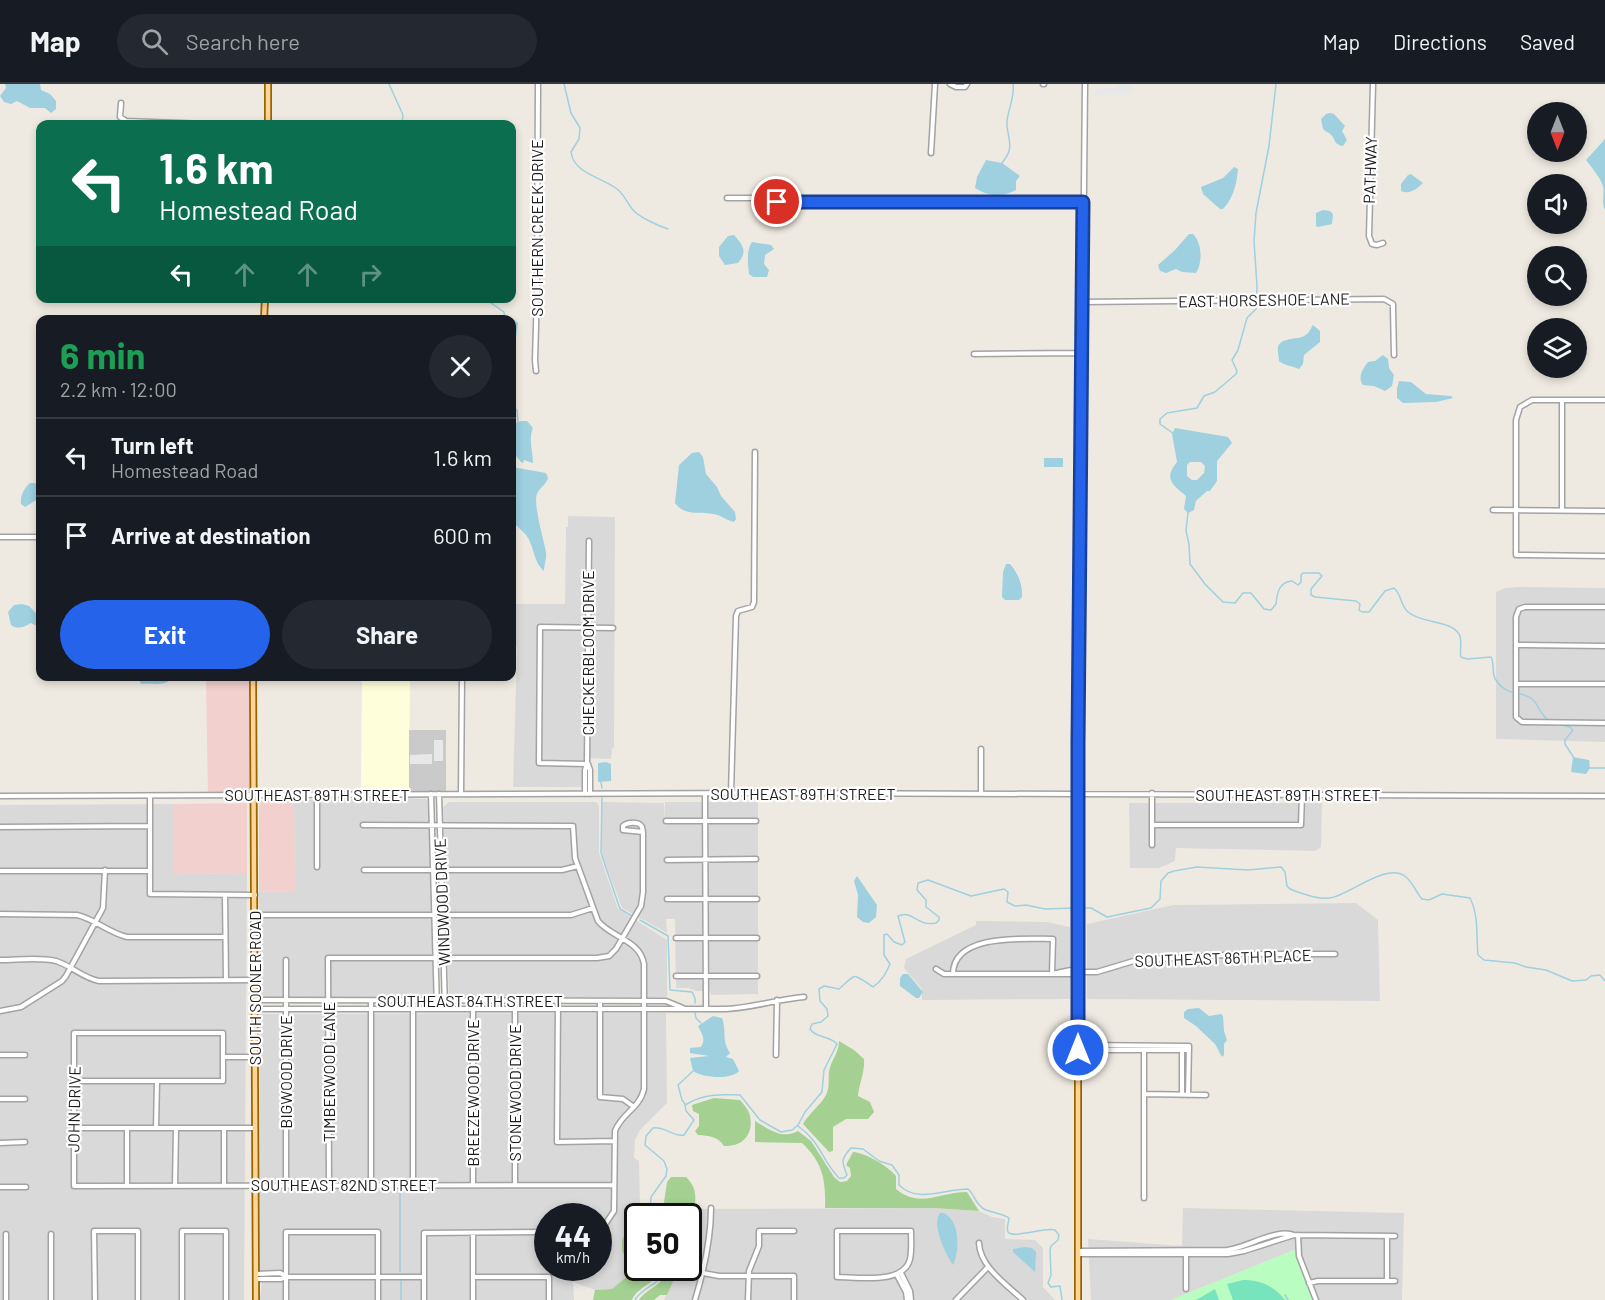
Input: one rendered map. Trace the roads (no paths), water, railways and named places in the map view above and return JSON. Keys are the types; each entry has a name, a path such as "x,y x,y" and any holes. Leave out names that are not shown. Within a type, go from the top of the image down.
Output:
{"main road":[{"path":"268,84 268,120"},
{"name":"SOUTH SOONER ROAD","path":"253,681 256,1300"},
{"path":"1078,794 1078,1300"}],"street":[{"name":"SOUTHERN CREEK DRIVE","path":"536,372 538,84"},
{"path":"931,153 935,84"},
{"path":"950,84 962,88 967,84"},
{"path":"1078,794 1084,84"},
{"name":"PATHWAY","path":"1373,84 1369,236 1372,244 1383,243"},
{"path":"121,103 120,117 124,120"},
{"path":"727,198 758,198 787,203 1083,202"},
{"name":"EAST HORSESHOE LANE","path":"1082,302 1384,299 1393,304 1394,309 1394,355"},
{"path":"974,354 1082,353"},
{"path":"1605,400 1539,400 1525,403 1517,412 1516,510 1516,555 1605,556"},
{"path":"1562,400 1562,510"},
{"path":"731,793 736,616 738,611 752,608 754,602 755,452"},
{"path":"1493,510 1605,510"},
{"path":"0,537 36,537"},
{"name":"CHECKERBLOOM DRIVE","path":"587,794 585,770 587,764 589,541"},
{"path":"1605,607 1525,607 1519,609 1516,614 1516,715 1519,720 1526,723 1605,723"},
{"path":"587,764 539,763 540,627 614,628"},
{"path":"1516,645 1605,646"},
{"path":"461,794 462,681"},
{"path":"1516,684 1605,684"},
{"path":"981,749 981,794"},
{"name":"SOUTHEAST 89TH STREET","path":"0,796 731,793 1605,796"},
{"path":"317,794 317,867"},
{"name":"WINDWOOD DRIVE","path":"431,794 436,1009"},
{"name":"WINDWOOD DRIVE","path":"439,794 445,1009"},
{"path":"705,794 706,1009"},
{"path":"1152,794 1152,845"},
{"path":"1152,825 1301,825 1302,795"},
{"path":"150,796 150,894 255,895"},
{"path":"666,820 756,820"},
{"path":"435,958 600,958 612,954 637,915 642,902 643,832 640,824 627,823 623,826 626,832 643,832"},
{"path":"363,825 573,826 574,852 600,924 636,947 642,958 644,1089 640,1101 617,1125 614,1141 614,1214 612,1216"},
{"path":"0,827 150,826"},
{"path":"667,860 756,859"},
{"path":"364,870 562,870 578,866"},
{"path":"0,1011 16,1009 62,981 96,923 104,903 105,870"},
{"path":"0,871 150,871"},
{"path":"225,895 226,980"},
{"path":"668,899 756,899"},
{"path":"255,915 571,915 593,908"},
{"path":"0,914 77,915 88,917 127,937 225,937"},
{"path":"675,938 757,938"},
{"path":"953,974 954,962 958,956 999,939 1053,939 1053,974"},
{"name":"SOUTHEAST 86TH PLACE","path":"936,969 944,974 1071,974 1097,972 1137,960 1242,954 1335,954"},
{"name":"TIMBERWOOD LANE","path":"329,1185 328,958 435,958"},
{"path":"0,960 52,960 99,981 255,980"},
{"name":"BIGWOOD DRIVE","path":"286,960 286,1185"},
{"path":"676,976 757,976"},
{"name":"SOUTHEAST 84TH STREET","path":"255,1009 706,1009 741,1008 804,997"},
{"name":"SOUTHEAST 84TH STREET","path":"255,1000 666,1000 684,1008"},
{"path":"776,1054 777,1000"},
{"path":"371,1001 371,1185"},
{"path":"413,1001 413,1185"},
{"name":"BREEZEWOOD DRIVE","path":"473,1001 473,1185"},
{"name":"STONEWOOD DRIVE","path":"515,1001 515,1185"},
{"path":"558,1001 557,1142 614,1141"},
{"path":"600,1001 600,1097 622,1099 634,1107"},
{"name":"JOHN DRIVE","path":"74,1186 75,1033 223,1033 224,1057"},
{"path":"1078,1047 1189,1048 1188,1095"},
{"path":"1144,1048 1144,1198"},
{"path":"1182,1048 1182,1095"},
{"path":"0,1055 25,1055"},
{"path":"75,1081 223,1081 224,1057 255,1057"},
{"path":"156,1128 157,1081"},
{"path":"1143,1094 1206,1095"},
{"path":"0,1099 25,1099"},
{"path":"74,1128 255,1128"},
{"path":"127,1128 127,1186"},
{"path":"175,1186 176,1128"},
{"path":"224,1128 224,1186"},
{"path":"0,1143 25,1142"},
{"name":"SOUTHEAST 82ND STREET","path":"74,1186 614,1185"},
{"path":"0,1187 26,1187"},
{"path":"695,1300 703,1273 710,1232 711,1208"},
{"path":"182,1300 182,1230 226,1231 226,1300"},
{"path":"95,1300 94,1231 138,1231 138,1300"},
{"path":"748,1300 750,1268 759,1246 759,1231 794,1231"},
{"path":"837,1231 911,1231 910,1259 899,1274 890,1277 837,1277 837,1231"},
{"path":"286,1300 286,1232 378,1232 378,1300"},
{"path":"424,1300 424,1233 534,1232"},
{"path":"473,1233 473,1300"},
{"path":"1078,1252 1218,1252 1257,1244 1279,1234 1288,1233 1395,1236"},
{"path":"6,1234 6,1300"},
{"path":"51,1234 51,1300"},
{"path":"1296,1235 1299,1256 1316,1300"},
{"path":"1387,1236 1387,1281"},
{"path":"979,1243 980,1253 988,1267 1020,1299"},
{"path":"1186,1252 1186,1289"},
{"path":"956,1300 988,1267"},
{"path":"703,1273 720,1276 794,1276 794,1300"},
{"path":"899,1274 909,1300"},
{"path":"256,1276 424,1276"},
{"path":"473,1276 549,1277 549,1300"},
{"path":"1309,1283 1395,1281"}],"water":[{"path":"5,84 40,84 41,90 50,94 56,101 56,109 51,113 45,108 30,108 17,101 11,104 4,102 0,96 6,88"},
{"path":"1330,113 1334,114 1345,126 1342,131 1347,140 1343,146 1323,129 1321,119"},
{"path":"1605,139 1605,210 1603,186 1587,159"},
{"path":"986,160 1002,163 1020,176 1016,181 1016,190 996,195 975,188 977,177"},
{"path":"1234,167 1238,169 1234,190 1226,205 1220,209 1203,194 1201,187 1223,178"},
{"path":"1411,174 1423,183 1410,192 1401,191 1401,184"},
{"path":"1323,210 1333,214 1332,224 1318,227 1316,226 1316,213"},
{"path":"1189,234 1193,234 1200,247 1200,264 1196,273 1176,269 1166,273 1160,271 1158,265"},
{"path":"734,235 742,245 744,252 738,263 725,265 719,256 719,247 728,236"},
{"path":"752,242 771,245 774,249 765,255 764,264 769,270 767,277 753,277 749,274 748,253"},
{"path":"1313,325 1320,331 1320,342 1304,355 1303,364 1299,369 1279,361 1280,344 1286,340 1306,335"},
{"path":"1383,355 1388,359 1389,368 1394,375 1392,386 1385,391 1374,386 1363,385 1361,373 1364,367 1368,362 1375,361"},
{"path":"1399,381 1411,382 1426,394 1453,398 1436,402 1403,403 1397,398"},
{"path":"527,421 533,428 531,441 533,463 524,460 523,463 516,456 516,423"},
{"path":"1175,428 1228,437 1232,443 1217,461 1217,481 1210,491 1196,501 1194,510 1188,513 1184,509 1186,496 1174,485 1170,477 1177,462 1172,434","holes":["1190,462 1201,462 1205,466 1204,473 1197,480 1192,480 1187,476 1187,465"]},
{"path":"699,452 703,457 706,474 735,512 734,522 714,514 685,511 675,503 679,465 692,453"},
{"path":"1044,458 1063,458 1063,467 1044,467"},
{"path":"516,468 546,473 548,478 536,499 546,552 544,571 526,535 516,525"},
{"path":"30,483 36,484 36,500 25,507 21,504 24,490"},
{"path":"1006,564 1010,564 1019,579 1022,597 1019,600 1005,600 1002,597 1003,572"},
{"path":"14,605 29,606 36,613 36,626 31,623 21,627 11,625 8,612"},
{"path":"140,681 168,681 163,683 141,684"},
{"path":"1573,757 1589,760 1590,768 1586,774 1571,772"},
{"path":"598,763 611,764 611,781 598,782"},
{"path":"857,876 877,905 876,917 869,923 857,917 858,895 854,881"},
{"path":"903,974 908,974 923,992 919,998 900,986 900,978"},
{"path":"1199,1008 1209,1016 1221,1014 1223,1016 1227,1040 1222,1057 1215,1044 1184,1018 1184,1012 1188,1009"},
{"path":"713,1016 722,1018 726,1044 730,1053 726,1057 733,1059 739,1071 730,1076 710,1076 693,1071 690,1058 709,1056 690,1053 690,1048 701,1047 703,1041 698,1026"},
{"path":"940,1213 944,1213 956,1229 957,1252 953,1265 938,1232 938,1218"},
{"path":"1032,1248 1036,1252 1035,1272 1013,1252 1013,1249"}],"waterway":[{"path":"389,84 403,115 402,120"},
{"path":"564,84 571,113 580,128 579,139 571,152 577,165 617,189 637,214 668,229"},
{"path":"1002,163 1010,147 1007,122 1013,84"},
{"path":"1174,434 1160,424 1160,419 1167,413 1197,408 1204,396 1215,392 1236,374 1232,360 1238,350 1247,318 1256,309 1254,241 1256,213 1269,146 1276,84"},
{"path":"491,303 504,312 504,315"},
{"path":"516,409 518,423"},
{"path":"1188,512 1186,531 1190,564 1223,602 1235,603 1243,593 1251,593 1264,609 1271,610 1276,604 1281,586 1292,581 1298,585 1303,573 1319,573 1322,576 1311,589 1311,595 1356,601 1360,604 1359,610 1362,612 1369,612 1385,591 1394,588 1408,612 1421,619 1450,626 1459,634 1461,657 1467,659 1491,657 1495,678 1501,686 1510,692 1528,696 1549,721"},
{"path":"1553,723 1570,727 1573,730 1565,740 1565,744 1574,758"},
{"path":"1589,768 1605,768"},
{"path":"601,782 602,788"},
{"path":"602,798 601,853 620,909 632,916"},
{"path":"1084,908 1091,908 1107,917 1151,908 1160,899 1161,881 1168,873 1197,867 1248,870 1281,867 1285,872 1287,886 1290,889 1310,896 1326,898 1338,896 1379,876 1398,873 1408,879 1422,899 1429,900 1442,894 1470,898 1476,919 1478,955 1484,960 1515,963 1546,970 1572,981 1586,980 1591,976 1600,975 1605,981"},
{"path":"651,1203 651,1197 666,1176 667,1169 664,1161 645,1145 646,1136 653,1128 684,1135 694,1120 686,1111 685,1105 712,1095 740,1095 760,1120 781,1132 792,1130 798,1125 805,1112 822,1092 824,1070 837,1044 810,1029 812,1024 821,1022 828,1016 827,1009 820,1001 819,989 824,986 839,989 855,976 873,987 883,977 890,964 884,955 884,935 887,934 894,942 902,945 905,942 898,916 907,915 929,924 939,920 939,917 926,907 926,900 917,890 918,883 928,880 971,896 1004,889 1008,892 1007,902 1015,906 1026,905 1045,909 1073,908"},
{"path":"640,920 668,936 670,990 692,992 695,1003"},
{"path":"695,1013 701,1023"},
{"path":"685,1104 678,1085 693,1071"},
{"path":"798,1126 812,1138 839,1178 847,1175 843,1161 847,1152 851,1148 863,1149 879,1161 892,1165 899,1175 899,1185 906,1191 923,1195 968,1189 981,1207 1009,1218 1007,1230 1011,1234 1055,1230 1059,1235 1050,1250 1051,1275 1048,1283 1051,1287 1060,1286 1062,1300"},
{"path":"400,1193 400,1272"},
{"path":"401,1281 401,1300"},
{"path":"635,1300 657,1281"},
{"path":"1285,1295 1288,1300"}]}
